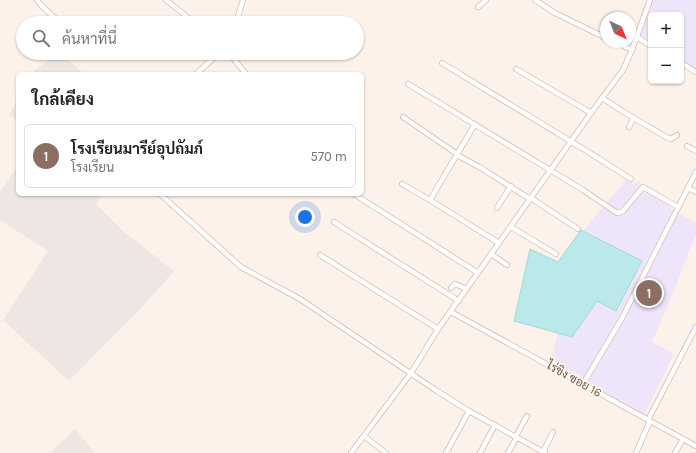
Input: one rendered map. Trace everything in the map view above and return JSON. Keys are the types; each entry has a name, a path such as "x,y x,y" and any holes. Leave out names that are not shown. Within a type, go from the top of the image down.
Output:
{"street":[{"path":"37,0 53,16"},
{"path":"166,0 186,16"},
{"path":"238,16 244,0"},
{"path":"478,7 486,0"},
{"path":"537,0 555,13 600,35"},
{"path":"351,453 411,373 438,329 623,70 650,0"},
{"path":"637,37 648,44"},
{"path":"628,48 632,50"},
{"path":"198,72 211,60"},
{"path":"235,60 244,72"},
{"path":"442,63 631,179"},
{"path":"684,65 696,72"},
{"path":"516,69 592,112"},
{"path":"408,84 583,190 617,213 623,211 643,187 678,207"},
{"path":"602,98 668,138 671,139 677,135"},
{"path":"403,117 457,155 511,186 578,229"},
{"path":"629,127 632,117"},
{"path":"430,200 475,124"},
{"path":"687,146 696,152"},
{"path":"583,384 621,320 695,176"},
{"path":"402,184 499,243"},
{"path":"498,208 511,186"},
{"path":"688,188 696,192"},
{"path":"162,196 241,267 300,299 469,411 542,452 553,432"},
{"path":"357,196 478,273"},
{"path":"334,222 459,301"},
{"path":"511,227 556,254"},
{"path":"491,254 507,264"},
{"path":"320,255 438,329"},
{"path":"451,288 455,284 467,289"},
{"name":"ไร่ขิง ซอย 16","path":"451,312 696,446"},
{"path":"636,453 649,421 696,327"},
{"path":"446,453 469,411"},
{"path":"508,453 527,416"},
{"path":"480,453 495,425"},
{"path":"364,436 386,453"},
{"path":"675,453 683,439"}],"shaded area":[{"path":"646,0 696,0 696,69 684,61 684,12 648,12 648,39 636,32"},
{"path":"49,60 69,60 82,72 34,72"},
{"path":"16,103 16,120 9,115"},
{"path":"16,169 16,196 101,196 96,204 124,232 174,271 142,307 69,381 3,320 48,251 0,220 0,192"},
{"path":"627,179 634,184 637,181 671,201 669,206 671,209 696,223 696,234 652,342 674,354 644,415 550,364 558,333 572,337 597,301 641,261 583,231"},
{"path":"75,429 95,453 50,453"}],"water":[{"path":"581,230 642,261 616,311 597,301 572,337 514,321 530,249 558,262"}],"place":[{"name":"โรงเรียนมารีย์อุปถัมภ์","path":"649,293"}]}
